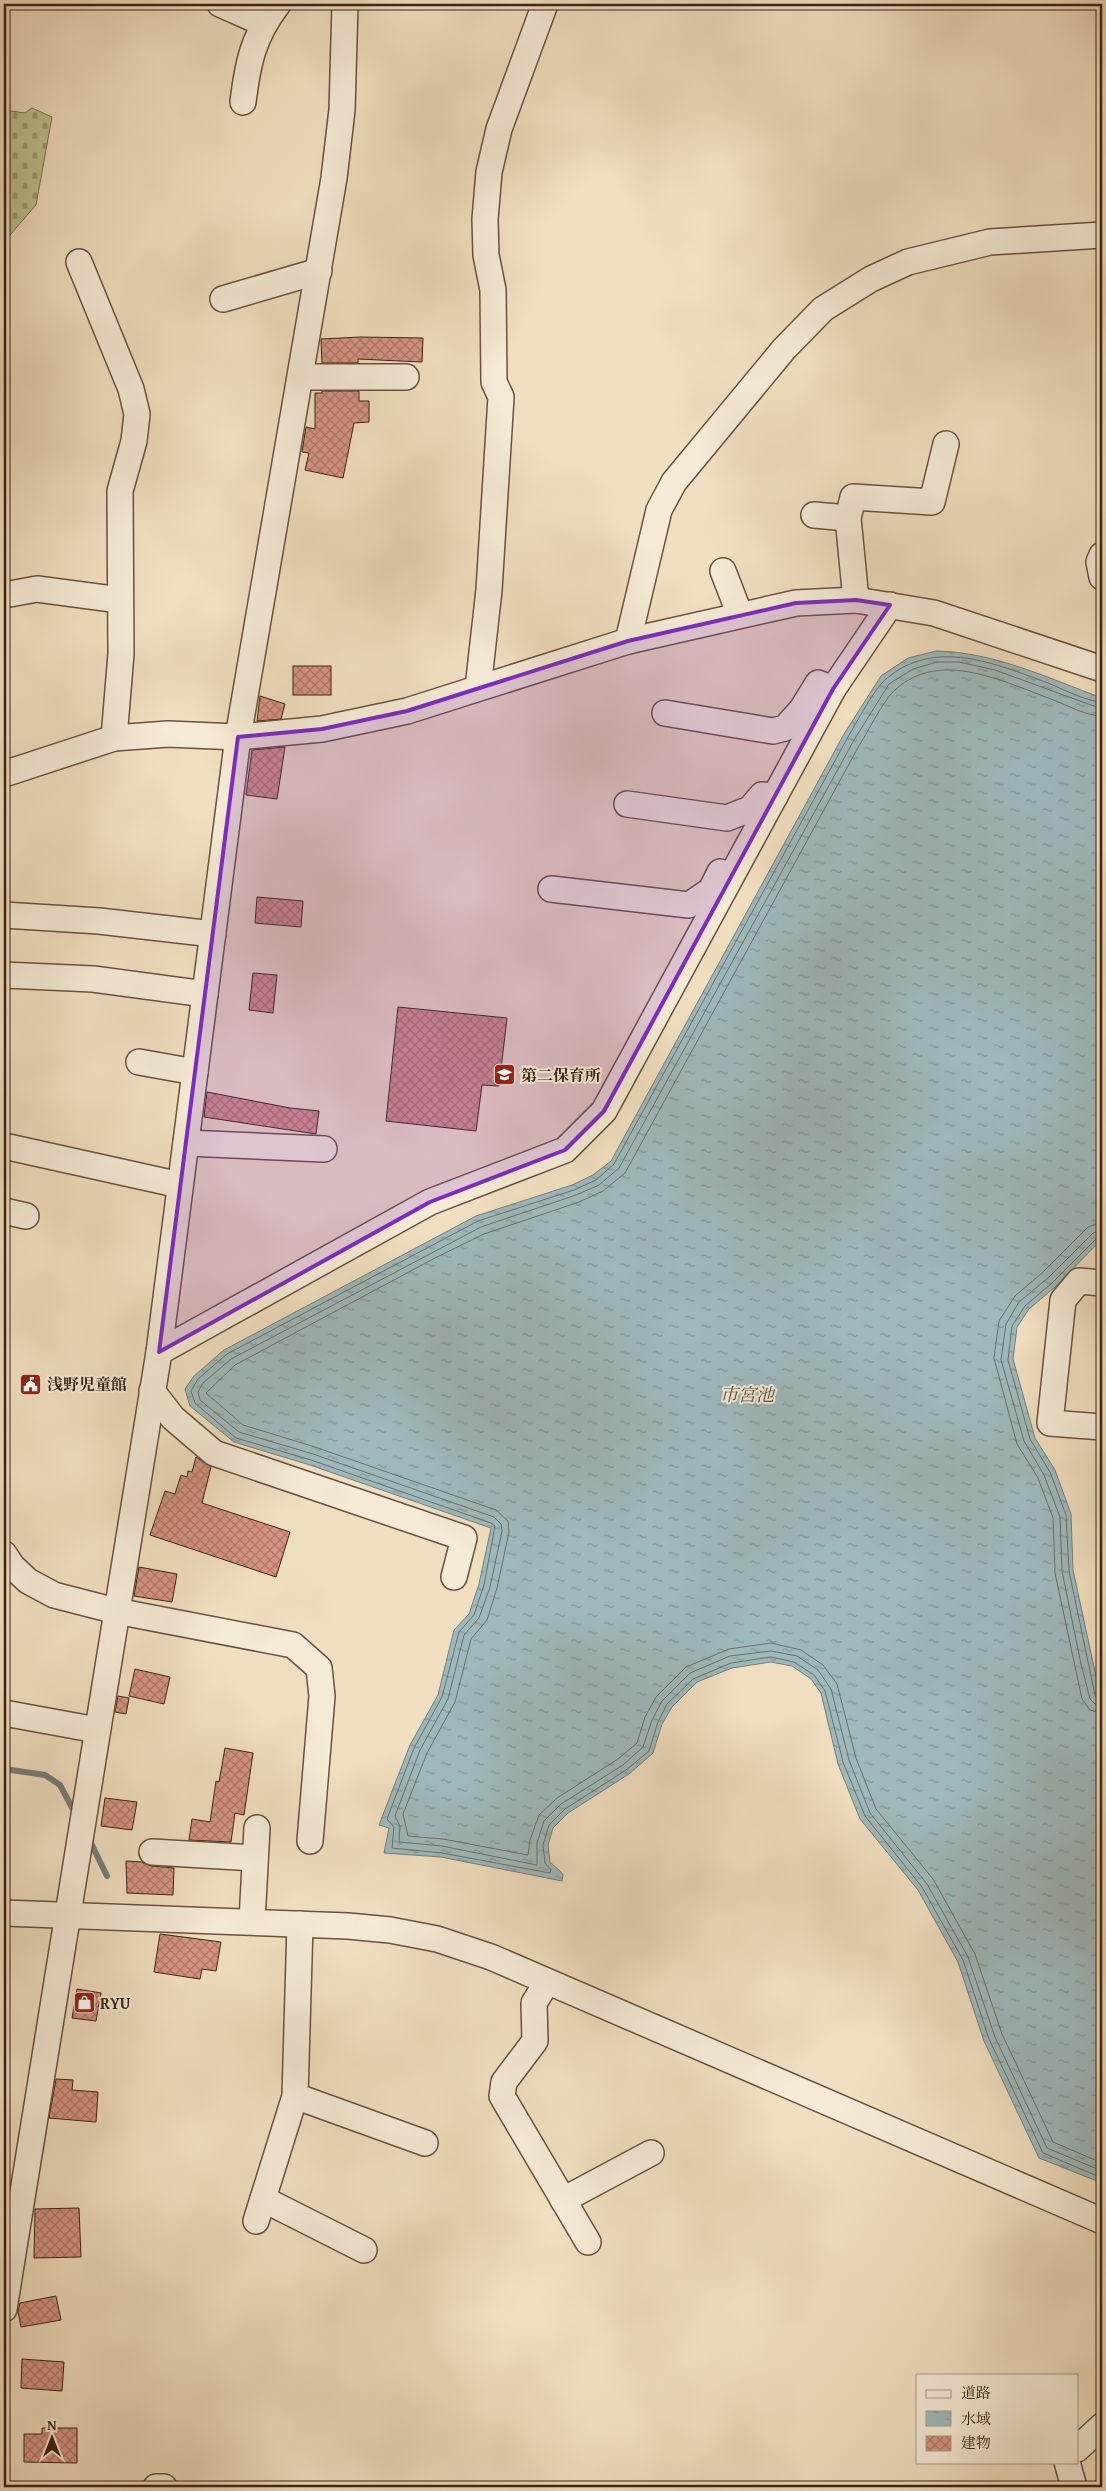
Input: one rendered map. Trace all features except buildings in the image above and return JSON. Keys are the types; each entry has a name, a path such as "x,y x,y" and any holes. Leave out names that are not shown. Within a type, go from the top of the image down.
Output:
{"street":[{"path":"220,4 263,23"},
{"path":"243,102 248,61 263,23 278,4"},
{"path":"4,2309 159,1352 238,737 334,178 342,110 345,4"},
{"path":"478,688 490,580 500,397 494,382 493,290 486,255 485,219 489,172 499,129 545,4"},
{"path":"628,641 659,510 674,482 784,349 823,309 871,279 908,262 990,242 1102,235"},
{"path":"79,262 131,389 137,414 134,441 120,491 121,654 114,738"},
{"path":"223,299 319,271"},
{"path":"301,377 406,377"},
{"path":"856,600 848,518 853,497 932,502 946,444"},
{"path":"814,515 848,518"},
{"path":"1102,555 1099,571 1102,577"},
{"path":"723,571 740,616"},
{"path":"4,595 37,589 120,600"},
{"path":"4,774 114,738 168,734 238,737 322,729 406,711 628,641 796,602 856,600 950,617 1102,669"},
{"path":"159,1352 430,1202 565,1150 604,1111 833,689 890,605"},
{"path":"665,712 773,732 784,728 802,709 818,684 833,689"},
{"path":"627,804 727,818 750,809 762,794 776,796"},
{"path":"551,889 689,905 711,890 721,870 734,871"},
{"path":"4,915 99,921 213,934"},
{"path":"4,975 93,978 205,994"},
{"path":"139,1062 195,1072"},
{"path":"186,1143 324,1149"},
{"path":"4,1146 180,1185"},
{"path":"1102,1283 1079,1281 1063,1300 1050,1422 1102,1427"},
{"path":"152,1391 173,1418 214,1453 464,1538 454,1577"},
{"path":"4,1554 12,1566 28,1581 54,1595 116,1611 293,1645 319,1668 322,1696 310,1841"},
{"path":"4,1713 97,1730"},
{"path":"252,1921 257,1828"},
{"path":"152,1852 256,1858"},
{"path":"4,1913 252,1921 390,1930 437,1939 492,1957 1102,2221"},
{"path":"300,1924 295,2096 259,2210 364,2250"},
{"path":"547,1982 534,2003 535,2041 504,2082 502,2096 588,2242"},
{"path":"295,2096 425,2143"},
{"path":"563,2200 651,2152"},
{"path":"1078,2448 1102,2426"},
{"path":"1068,2464 1074,2487"},
{"path":"156,2487 164,2487"}],"highlighted area":[{"path":"856,600 890,605 833,689 604,1111 565,1150 430,1202 159,1352 238,737 322,729 407,711 628,641 796,603"}],"green space":[{"path":"32,108 52,117 36,205 4,242 4,110 25,113"}],"water":[{"name":"市宮池","path":"936,651 958,652 1000,661 1021,667 1102,698 1102,1239 1055,1287 1029,1309 1017,1327 1013,1359 1035,1438 1055,1470 1071,1514 1073,1570 1102,1704 1102,2183 1039,2158 984,2041 958,1962 918,1890 860,1819 838,1764 821,1693 811,1679 792,1666 771,1662 732,1668 697,1682 672,1707 662,1724 653,1753 629,1774 568,1813 553,1828 548,1845 550,1862 563,1874 562,1881 441,1857 384,1853 389,1828 379,1825 410,1745 438,1695 454,1630 469,1614 479,1584 491,1528 310,1465 234,1442 190,1406 185,1389 194,1376 224,1350 476,1216 572,1185 593,1175 611,1161 844,734 881,676 908,658"}],"waterway":[{"path":"4,1769 45,1775 60,1785 76,1815"},
{"path":"89,1839 107,1876"}],"place":[{"name":"第二保育所","path":"505,1075"},
{"name":"浅野児童館","path":"31,1384"},
{"name":"RYU","path":"84,2003"}]}
